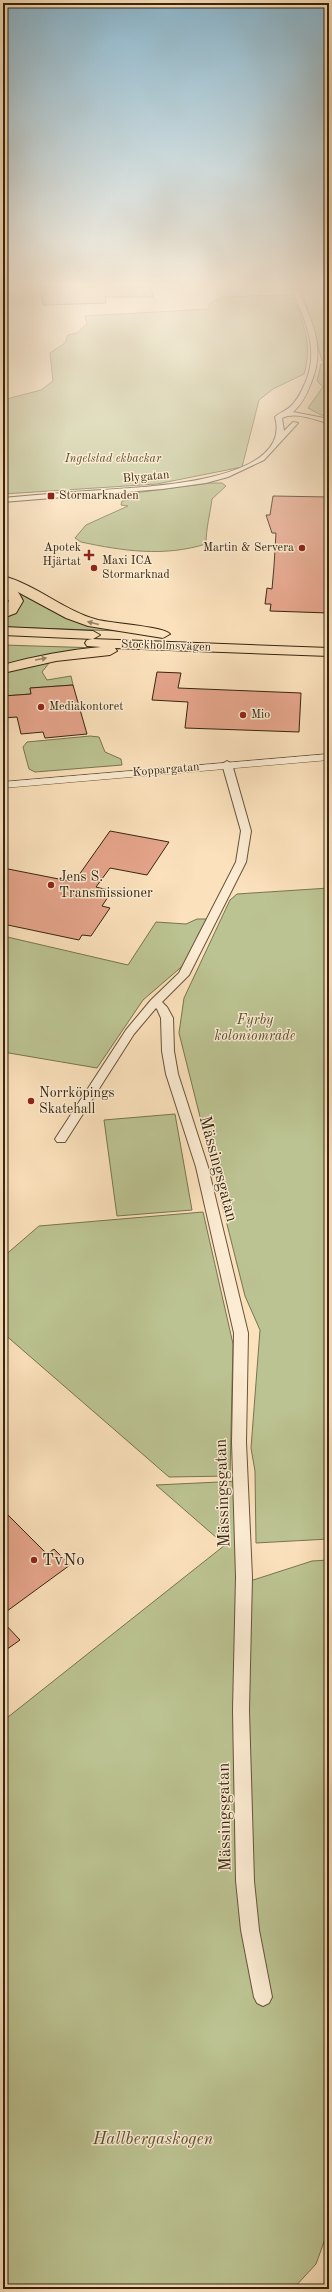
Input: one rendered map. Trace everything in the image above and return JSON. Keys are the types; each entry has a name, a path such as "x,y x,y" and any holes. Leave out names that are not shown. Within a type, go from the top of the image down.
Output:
{"highway":[{"path":"3,580 24,588 62,611 81,619 107,626 187,638"},
{"path":"3,586 14,595 16,601 11,610 3,614"},
{"name":"Stockholmsvägen","path":"3,631 214,648 329,652"},
{"name":"Stockholmsvägen","path":"3,640 187,638 329,643"},
{"path":"3,669 34,660 71,654 214,648"}],"street":[{"path":"279,441 281,427 278,417 291,411 305,391"},
{"path":"302,397 303,416"},
{"path":"286,414 329,422"},
{"name":"Blygatan","path":"3,500 162,487 206,481 235,473 256,464 272,451 296,423 304,420 303,416"},
{"path":"279,420 296,423 329,422"},
{"name":"Koppargatan","path":"3,785 227,764 329,757"},
{"path":"61,1139 130,1032 155,1002 184,975 241,862 246,831 227,764"},
{"name":"Mässingsgatan","path":"155,1002 162,1007 167,1018 168,1051 172,1074 202,1167 241,1332 239,1442 244,1577 242,1710 245,1881 250,1930 263,1997"}],"green space":[{"name":"Ingelstad ekbackar","path":"37,391 271,391 259,400 242,467 157,484 3,494 3,435 7,435 3,434 3,400"},
{"path":"320,391 329,391 329,416 321,415 308,408"},
{"path":"210,483 222,483 226,486 212,499 207,527 206,544 175,550 144,551 112,548 81,542 75,538 86,525 128,506 121,505 122,501 133,499 134,493"},
{"path":"15,590 122,631 3,627 3,619 15,613 22,603"},
{"path":"3,645 99,648 3,666"},
{"path":"46,661 49,663 42,672 47,680 71,676 73,685 30,688 31,694 3,696 3,672"},
{"path":"90,736 99,737 105,752 121,759 122,765 35,772 29,769 23,747 27,742"},
{"name":"Fyrby koloniområde","path":"329,888 329,1539 256,1543 255,1471 251,1448 260,1330 245,1296 179,1033 184,998 230,900 237,894"},
{"path":"197,919 207,919 186,963 143,1000 97,1068 3,1052 3,936 128,965 156,922 186,924"},
{"path":"175,1114 192,1210 117,1216 104,1120"},
{"path":"203,1212 233,1344 230,1476 169,1477 3,1333 3,1257 39,1226"},
{"name":"Hallbergaskogen","path":"240,1481 244,1583 312,1561 329,1560 329,2228 316,2264 293,2289 3,2289 3,1721 225,1545 156,1485"}],"building":[{"name":"Martin & Servera","path":"273,496 329,497 329,613 270,611 271,604 265,604 267,588 272,589 274,566 276,533 272,533 266,515 270,515"},
{"name":"Mio","path":"157,672 181,673 178,688 301,693 299,732 185,728 188,702 152,700"},
{"name":"Mediakontoret","path":"73,685 87,734 45,738 43,732 21,734 17,717 3,718 3,696 31,694 30,688"},
{"name":"Jens S. Transmissioner","path":"110,831 169,842 147,875 110,868 96,887 112,891 102,906 110,908 91,936 82,935 79,940 3,924 3,868 74,882"},
{"name":"TvNo","path":"3,1510 47,1554 54,1549 70,1565 3,1614"},
{"path":"3,1622 20,1640 3,1652"}],"place":[{"name":"Stormarknaden","path":"51,496"},
{"name":"Martin & Servera","path":"302,548"},
{"name":"Apotek Hjärtat","path":"89,555"},
{"name":"Maxi ICA Stormarknad","path":"94,568"},
{"name":"Mediakontoret","path":"41,707"},
{"name":"Mio","path":"243,715"},
{"name":"Jens S. Transmissioner","path":"51,885"},
{"name":"Norrköpings Skatehall","path":"31,1101"},
{"name":"TvNo","path":"34,1560"}]}
